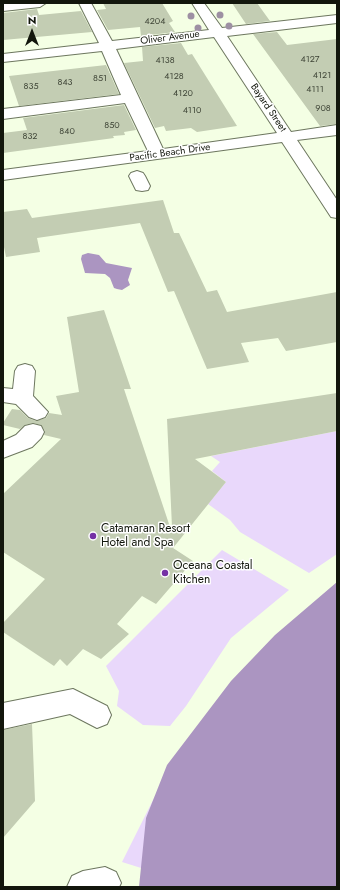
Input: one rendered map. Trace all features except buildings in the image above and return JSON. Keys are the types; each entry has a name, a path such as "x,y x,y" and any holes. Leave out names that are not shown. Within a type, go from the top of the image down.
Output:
{"street":[{"path":"3,7 40,3"},
{"path":"85,3 107,45 130,98 158,155"},
{"name":"Bayard Street","path":"198,3 337,213"},
{"path":"317,7 332,20 337,31"},
{"name":"Oliver Avenue","path":"3,58 332,20"},
{"path":"3,114 130,98"},
{"name":"Pacific Beach Drive","path":"3,176 136,172 158,155 337,130"},
{"path":"3,450 24,441 25,371"},
{"path":"3,716 73,701 97,715"}],"shaded area":[{"path":"88,253 99,255 106,263 132,268 128,280 130,285 122,290 117,289 114,288 110,278 105,274 85,273 81,259 82,255"},
{"path":"337,431 337,554 309,573 240,532 230,520 208,504 226,482 212,471 220,462 211,456"},
{"path":"222,550 289,590 231,638 186,706 170,726 143,725 117,706 119,691 106,666"},
{"path":"337,582 337,887 139,887 146,818 167,765 231,681 275,635"},
{"path":"155,796 173,878 122,862"}],"place":[{"name":"Catamaran Resort Hotel and Spa","path":"93,536"},
{"name":"Oceana Coastal Kitchen","path":"165,573"}]}
